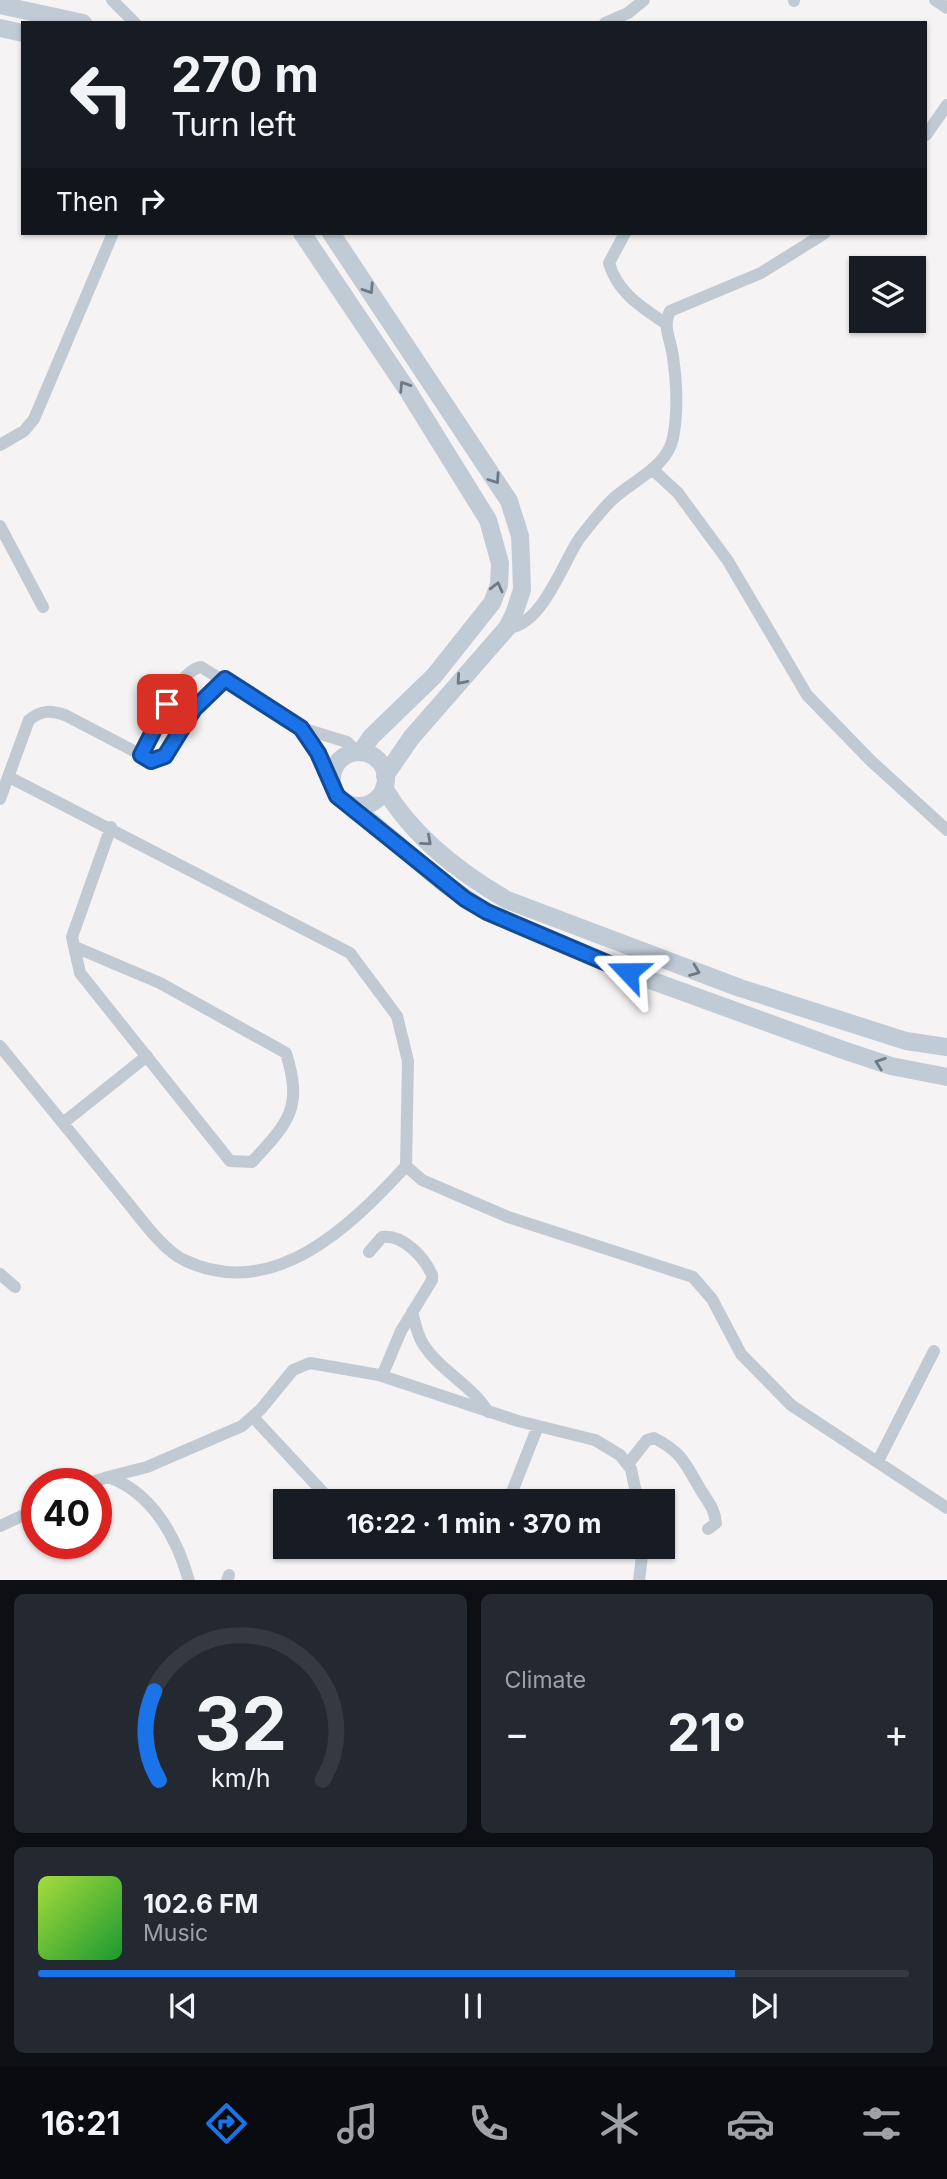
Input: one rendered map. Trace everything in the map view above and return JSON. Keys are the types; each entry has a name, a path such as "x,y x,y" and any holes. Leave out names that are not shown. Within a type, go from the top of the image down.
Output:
{"street":[{"path":"112,0 133,21"},
{"path":"610,21 628,13 644,0"},
{"path":"934,0 947,8"},
{"path":"0,5 74,21"},
{"path":"0,28 21,33"},
{"path":"927,134 945,114"},
{"path":"0,445 24,431 34,419 112,235"},
{"path":"303,235 408,391 488,520 500,563 499,585 492,603 434,676 359,752 338,761 331,780"},
{"path":"332,235 509,501 520,536 522,590 508,628 411,738 371,803 351,805"},
{"path":"624,235 609,263 612,276 639,305 665,323"},
{"path":"508,628 524,624 542,602 579,540 610,502 660,462 673,439 677,395 673,355 665,323 670,311 761,273 822,235"},
{"path":"652,469 678,493 728,561 807,695 870,760 947,830"},
{"path":"0,526 43,607"},
{"path":"141,755 187,672 201,667 225,679 301,728 347,742 359,752 380,762 385,782 403,819 480,884 507,900 740,988 906,1041 947,1047"},
{"path":"0,799 29,720 38,713 50,710 155,762 165,756 194,709 225,679"},
{"path":"301,728 331,780 337,796 446,885 487,912 628,972 830,1045 891,1066 947,1077"},
{"path":"0,1046 175,1254 183,1260 219,1271 261,1269 298,1258 340,1233 406,1166 408,1061 397,1016 350,953 111,827 9,777"},
{"path":"75,947 160,983 286,1053 295,1083 291,1113 252,1162 230,1161 80,972 72,937 111,827"},
{"path":"63,1123 147,1056"},
{"path":"406,1166 422,1180 508,1217 693,1278 712,1299 741,1354 791,1405 947,1508"},
{"path":"369,1252 379,1239 387,1236 412,1248 428,1265 432,1279 412,1312 382,1376"},
{"path":"0,1274 15,1287"},
{"path":"412,1312 421,1342 475,1394 488,1412"},
{"path":"878,1461 934,1351"},
{"path":"112,1476 147,1467 242,1426 300,1365 310,1363 382,1376 488,1412 595,1440 621,1455 628,1464 635,1489"},
{"path":"253,1417 320,1489"},
{"path":"513,1489 538,1426"},
{"path":"628,1464 647,1440 654,1437 669,1446 687,1463 715,1510 716,1523 708,1529"},
{"path":"112,1479 136,1492 163,1520 189,1580"},
{"path":"0,1526 21,1516"},
{"path":"639,1580 642,1559"}],"route":[{"path":"167,704 141,755 151,761 160,761 165,756 194,709 223,684 225,679 301,728 326,767 337,796 465,899 487,912 628,972"}]}
